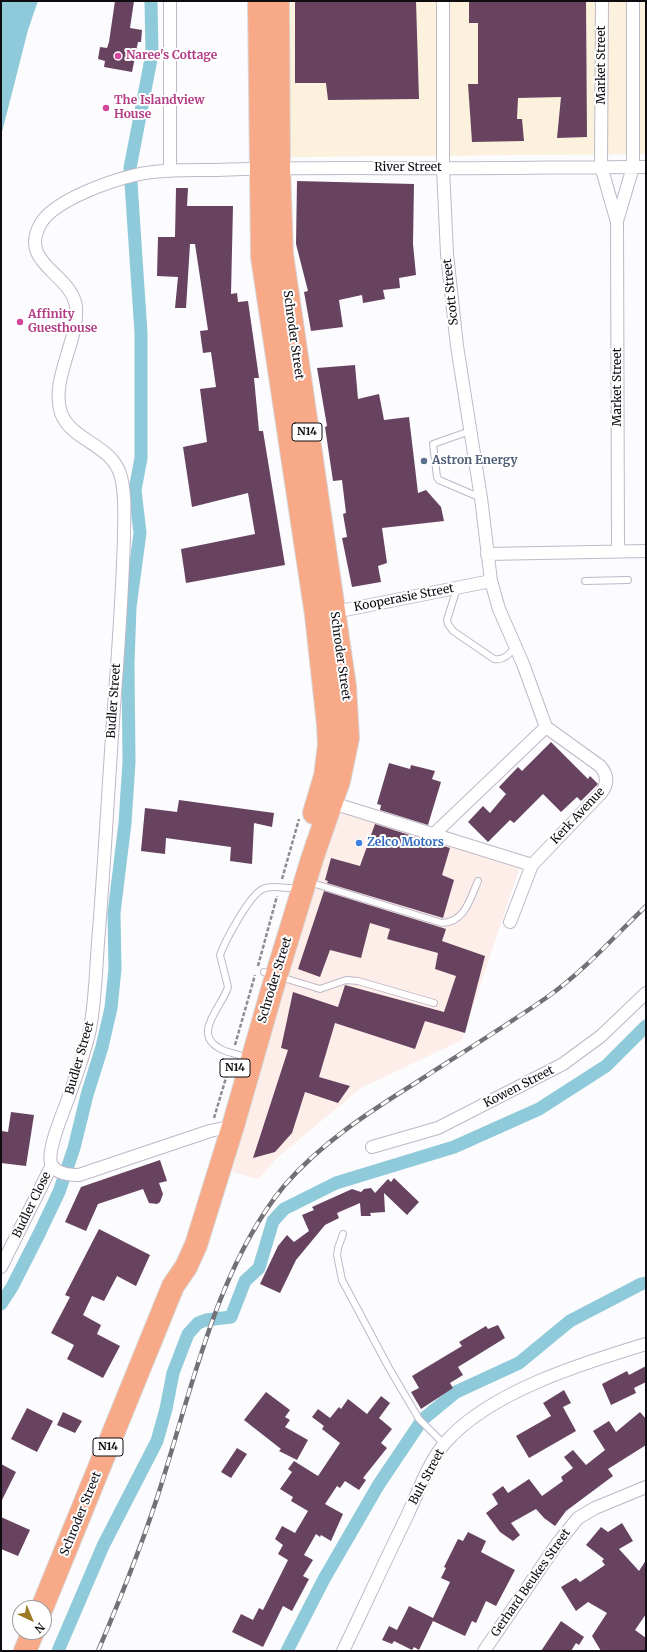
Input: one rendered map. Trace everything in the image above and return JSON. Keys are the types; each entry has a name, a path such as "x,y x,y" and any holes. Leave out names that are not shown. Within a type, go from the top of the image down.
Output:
{"highway":[{"name":"Schroder Street","path":"259,1 270,168"},
{"name":"Schroder Street","path":"45,1600 174,1286 174,1264 220,1129 270,974 292,886 326,801 324,776 329,745 325,613 262,257 270,168 278,1"},
{"name":"Schroder Street","path":"220,1129 236,1054 270,974"},
{"path":"25,1651 30,1640"}],"street":[{"path":"170,1 170,171"},
{"name":"Scott Street","path":"443,1 443,168 447,254 457,346 482,498 491,581"},
{"name":"Market Street","path":"602,1 601,166 617,222 618,551"},
{"name":"Market Street","path":"617,222 633,167 633,1"},
{"name":"River Street","path":"170,171 270,168 646,167"},
{"name":"Budler Street","path":"56,1169 51,1156 56,1133 86,1046 92,1018 104,872 123,585 124,508 122,480 115,462 97,445 70,426 62,414 59,402 60,384 75,322 76,305 70,291 38,255 35,242 42,223 50,213 89,191 111,182 138,174 170,171"},
{"path":"487,554 646,551"},
{"path":"434,834 546,727 515,647 498,609 491,581"},
{"name":"Kooperasie Street","path":"325,613 491,581"},
{"name":"Kerk Avenue","path":"510,922 532,865 602,794 607,784 606,774 600,766 546,727"},
{"path":"326,801 532,865"},
{"name":"Kowen Street","path":"372,1147 438,1128 563,1064 601,1036 646,993"},
{"path":"56,1169 74,1176 88,1173 220,1129"},
{"name":"Budler Close","path":"1,1267 56,1169"},
{"name":"Bult Street","path":"344,1651 415,1498 444,1444 484,1410 512,1394 605,1356 646,1344"},
{"name":"Gerhard Beukes Street","path":"484,1651 557,1544 578,1518 595,1508 646,1487"}],"lane":[{"path":"470,431 433,444 437,477 482,498"},
{"path":"585,581 628,580"},
{"path":"457,588 447,620 450,628 494,660 501,660 515,647"},
{"path":"236,1054 219,1049 209,1040 207,1035 209,1025 228,987 220,955 254,895 268,887 292,886 442,923 454,921 463,914 478,881"},
{"path":"270,974 320,989 346,980 358,981 434,1003"},
{"path":"343,1234 337,1255 342,1280 389,1368 419,1419 425,1427 444,1444"}],"path":[{"path":"220,1129 236,1054 292,886 301,813"}],"shaded area":[{"path":"289,1 646,1 646,154 289,157"},
{"path":"337,808 519,869 462,1040 361,1088 279,1156 258,1179 230,1171"}],"water":[{"path":"1,1 38,1 28,30 1,136"}],"building":[{"path":"115,1 134,1 130,28 142,30 141,42 138,42 132,72 104,67 105,61 98,59 100,47 107,48 109,42"},
{"path":"295,1 416,1 419,99 328,100 326,83 295,83"},
{"path":"469,1 586,1 587,137 557,138 561,97 518,98 517,119 522,119 524,141 472,142 468,84 478,84 478,23 469,23"},
{"path":"297,181 414,184 413,244 416,275 399,278 400,288 383,290 385,299 363,303 362,295 339,300 343,327 311,331 304,292 308,291 296,244"},
{"path":"176,188 188,188 187,206 233,206 231,294 237,293 238,302 248,301 259,378 254,378 259,431 263,431 285,565 186,583 181,549 255,534 248,493 192,507 183,447 207,442 200,389 216,387 211,352 203,353 200,331 208,330 195,244 190,244 186,308 175,308 178,277 157,276 158,237 175,237"},
{"path":"355,365 358,399 379,394 384,420 409,417 418,493 426,490 441,507 444,521 382,528 387,563 378,566 381,582 352,587 342,538 347,537 343,514 346,513 342,480 333,481 325,427 327,426 317,368"},
{"path":"551,742 588,779 590,776 598,784 581,801 577,797 561,812 543,794 514,823 510,820 488,842 468,822 483,806 490,813 506,794 499,787 518,767 522,771"},
{"path":"389,763 410,769 411,765 435,771 432,779 441,782 428,825 380,810 381,805 377,804"},
{"path":"179,800 274,813 272,827 254,823 252,864 230,861 231,847 166,838 165,854 141,851 145,808 177,812"},
{"path":"375,824 450,848 442,875 454,880 443,918 327,883 328,881 325,880 331,858 360,866"},
{"path":"324,891 446,929 442,941 485,956 465,1033 425,1021 415,1049 335,1023 319,1077 350,1086 338,1103 305,1092 292,1133 275,1152 253,1158 288,1050 281,1048 293,992 338,1007 345,985 444,1012 456,976 435,969 438,953 387,939 390,929 370,923 361,958 330,950 320,977 298,969"},
{"path":"11,1112 34,1115 26,1166 1,1163 2,1131 8,1132"},
{"path":"160,1160 167,1181 159,1183 163,1194 160,1202 157,1204 149,1203 143,1189 98,1204 86,1231 65,1222 81,1187"},
{"path":"394,1178 419,1202 407,1215 384,1193 385,1212 370,1213 371,1216 361,1216 360,1203 337,1213 339,1218 325,1225 296,1260 280,1293 260,1284 278,1246 287,1235 294,1242 309,1231 302,1215 314,1210 312,1207 352,1189 361,1192 364,1189 371,1188 375,1193 388,1179 391,1182"},
{"path":"99,1229 150,1255 136,1286 117,1276 104,1301 92,1296 83,1315 101,1325 97,1334 120,1346 103,1378 67,1359 74,1345 51,1333 70,1297 65,1295"},
{"path":"498,1325 505,1338 458,1367 463,1375 450,1383 453,1388 421,1409 411,1392 419,1388 412,1376 462,1346 459,1342 486,1326 488,1329"},
{"path":"646,1366 646,1382 634,1388 636,1393 611,1405 602,1384 627,1371 629,1375"},
{"path":"564,1390 571,1403 563,1407 576,1431 529,1458 516,1436 551,1416 543,1403"},
{"path":"266,1392 290,1410 285,1417 290,1420 285,1427 308,1440 297,1460 279,1451 281,1449 244,1420"},
{"path":"381,1396 390,1403 379,1418 392,1429 381,1443 387,1448 363,1478 366,1480 359,1490 345,1481 340,1488 337,1486 325,1504 343,1514 331,1541 321,1535 320,1537 316,1534 304,1555 313,1560 303,1576 309,1579 292,1611 283,1606 263,1647 232,1632 241,1614 253,1620 259,1608 263,1610 288,1560 278,1554 283,1545 275,1539 282,1526 295,1533 308,1511 291,1501 293,1497 280,1489 292,1472 288,1469 294,1461 318,1476 340,1443 322,1429 324,1426 312,1417 318,1409 330,1418 339,1407 341,1409 348,1399 367,1414"},
{"path":"27,1408 53,1421 37,1452 11,1439"},
{"path":"63,1412 82,1421 75,1433 57,1425"},
{"path":"640,1412 646,1419 646,1445 608,1469 613,1476 566,1511 555,1526 544,1518 536,1509 511,1523 520,1535 513,1541 500,1532 486,1513 498,1504 492,1494 503,1486 508,1493 529,1479 542,1496 563,1481 561,1477 573,1468 564,1457 573,1450 586,1465 605,1450 593,1431 609,1421 616,1432"},
{"path":"237,1448 247,1454 231,1478 221,1472"},
{"path":"1,1464 16,1472 1,1502"},
{"path":"1,1517 30,1530 18,1556 1,1549"},
{"path":"622,1523 633,1541 619,1549 639,1571 646,1560 646,1614 635,1630 646,1638 646,1651 601,1651 592,1636 607,1613 588,1602 576,1611 561,1587 576,1578 580,1582 605,1565 602,1561 604,1559 586,1545 601,1527 608,1532"},
{"path":"468,1532 486,1541 481,1552 515,1570 496,1606 486,1601 476,1623 472,1621 465,1636 433,1621 419,1650 414,1647 412,1650 394,1641 392,1644 382,1640 389,1626 397,1630 409,1606 433,1618 450,1582 441,1578 446,1568 444,1567 458,1539 463,1541"},
{"path":"561,1621 584,1637 579,1645 576,1643 571,1651 541,1651"}],"waterway":[{"path":"1,1304 12,1287 59,1192 74,1148 87,1095 102,1047 111,1008 115,969 114,913 125,823 129,762 128,663 130,607 140,533 135,490 141,458 141,333 130,168 152,54 151,1"},
{"path":"58,1651 103,1546 157,1441 166,1409 173,1373 188,1334 198,1323 206,1320 231,1317 245,1281 259,1268 273,1221 284,1209 336,1183 454,1147 539,1109 606,1066 646,1026"},
{"path":"287,1651 324,1579 379,1484 422,1420 456,1392 519,1363 570,1321 641,1284 646,1283"}],"railway":[{"path":"98,1651 149,1523 210,1326 225,1288 261,1217 298,1170 346,1129 560,988 598,954 646,906"}],"place":[{"name":"Naree's Cottage","path":"118,56"},
{"name":"The Islandview House","path":"106,108"},
{"name":"Affinity Guesthouse","path":"20,322"},
{"name":"Astron Energy","path":"424,461"},
{"name":"Zelco Motors","path":"359,843"}]}
